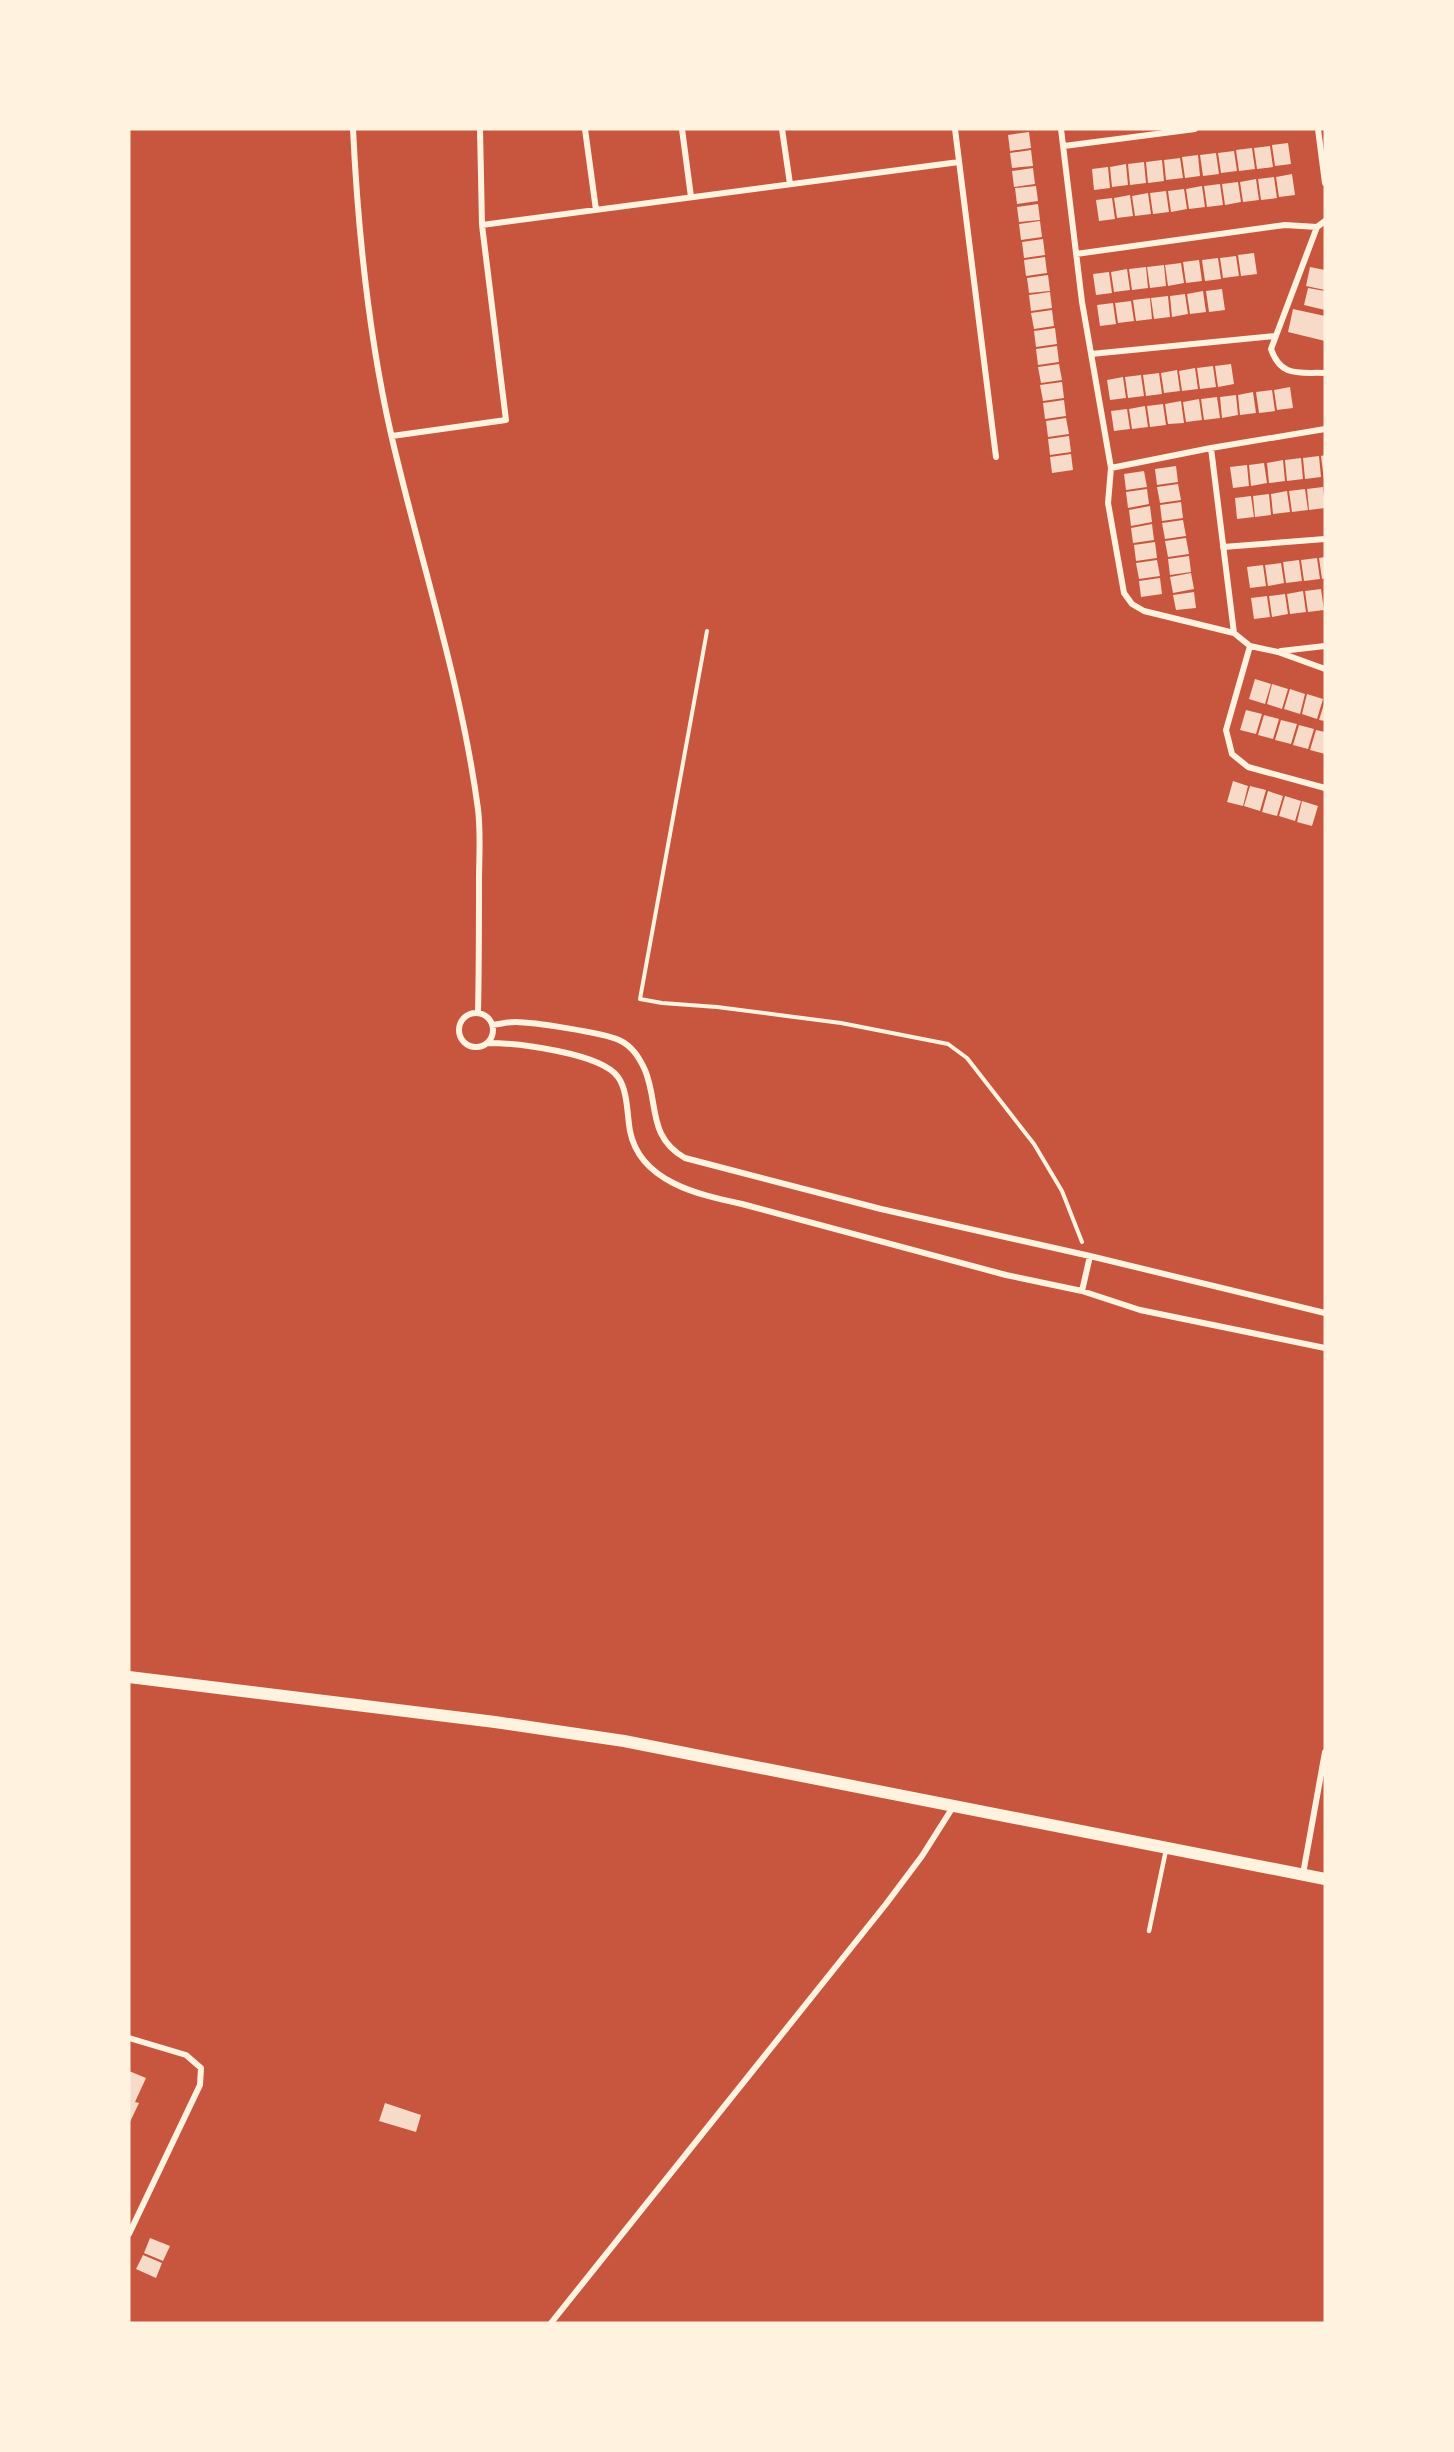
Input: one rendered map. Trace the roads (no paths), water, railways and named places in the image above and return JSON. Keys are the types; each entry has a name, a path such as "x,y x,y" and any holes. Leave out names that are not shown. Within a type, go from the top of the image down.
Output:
{"main road":[{"path":"129,1677 495,1722 624,1741 1325,1879"}],"street":[{"path":"353,129 358,222 368,315 392,436 465,728 477,802 478,1013"},
{"path":"392,436 506,420 482,225 480,129"},
{"path":"585,129 596,210"},
{"path":"682,129 691,197"},
{"path":"782,129 790,184"},
{"path":"955,129 996,458"},
{"path":"1061,129 1076,254 1111,468 1108,503 1124,593 1132,604 1144,611 1234,633 1250,646 1278,652 1325,669"},
{"path":"1064,146 1195,129"},
{"path":"1318,129 1325,183"},
{"path":"482,225 959,162"},
{"path":"1325,221 1317,227 1271,349 1276,363 1287,372 1325,374"},
{"path":"1076,254 1286,225 1317,227"},
{"path":"1091,354 1275,336"},
{"path":"1111,468 1210,448 1325,429"},
{"path":"1210,448 1234,633"},
{"path":"1223,547 1325,539"},
{"path":"1250,646 1226,730 1227,742 1232,754 1248,766 1325,788"},
{"path":"1278,652 1325,646"},
{"path":"488,1043 493,1035 492,1025 487,1017 478,1013 469,1015 462,1022 459,1031 462,1040 470,1046 509,1043 552,1050 608,1066 620,1079 632,1138 641,1158 656,1173 698,1195 742,1204 1006,1275 1082,1291 1140,1310 1325,1348"},
{"path":"492,1025 514,1022 576,1030 618,1039 634,1050 646,1072 660,1133 672,1150 686,1158 881,1209 1090,1256 1325,1313"},
{"path":"1082,1291 1090,1256"},
{"path":"1303,1874 1325,1752"},
{"path":"550,2323 886,1904 922,1856 954,1807"},
{"path":"129,2038 186,2055 201,2068 200,2085 129,2234"}],"lane":[{"path":"1149,1931 1167,1848"}]}
